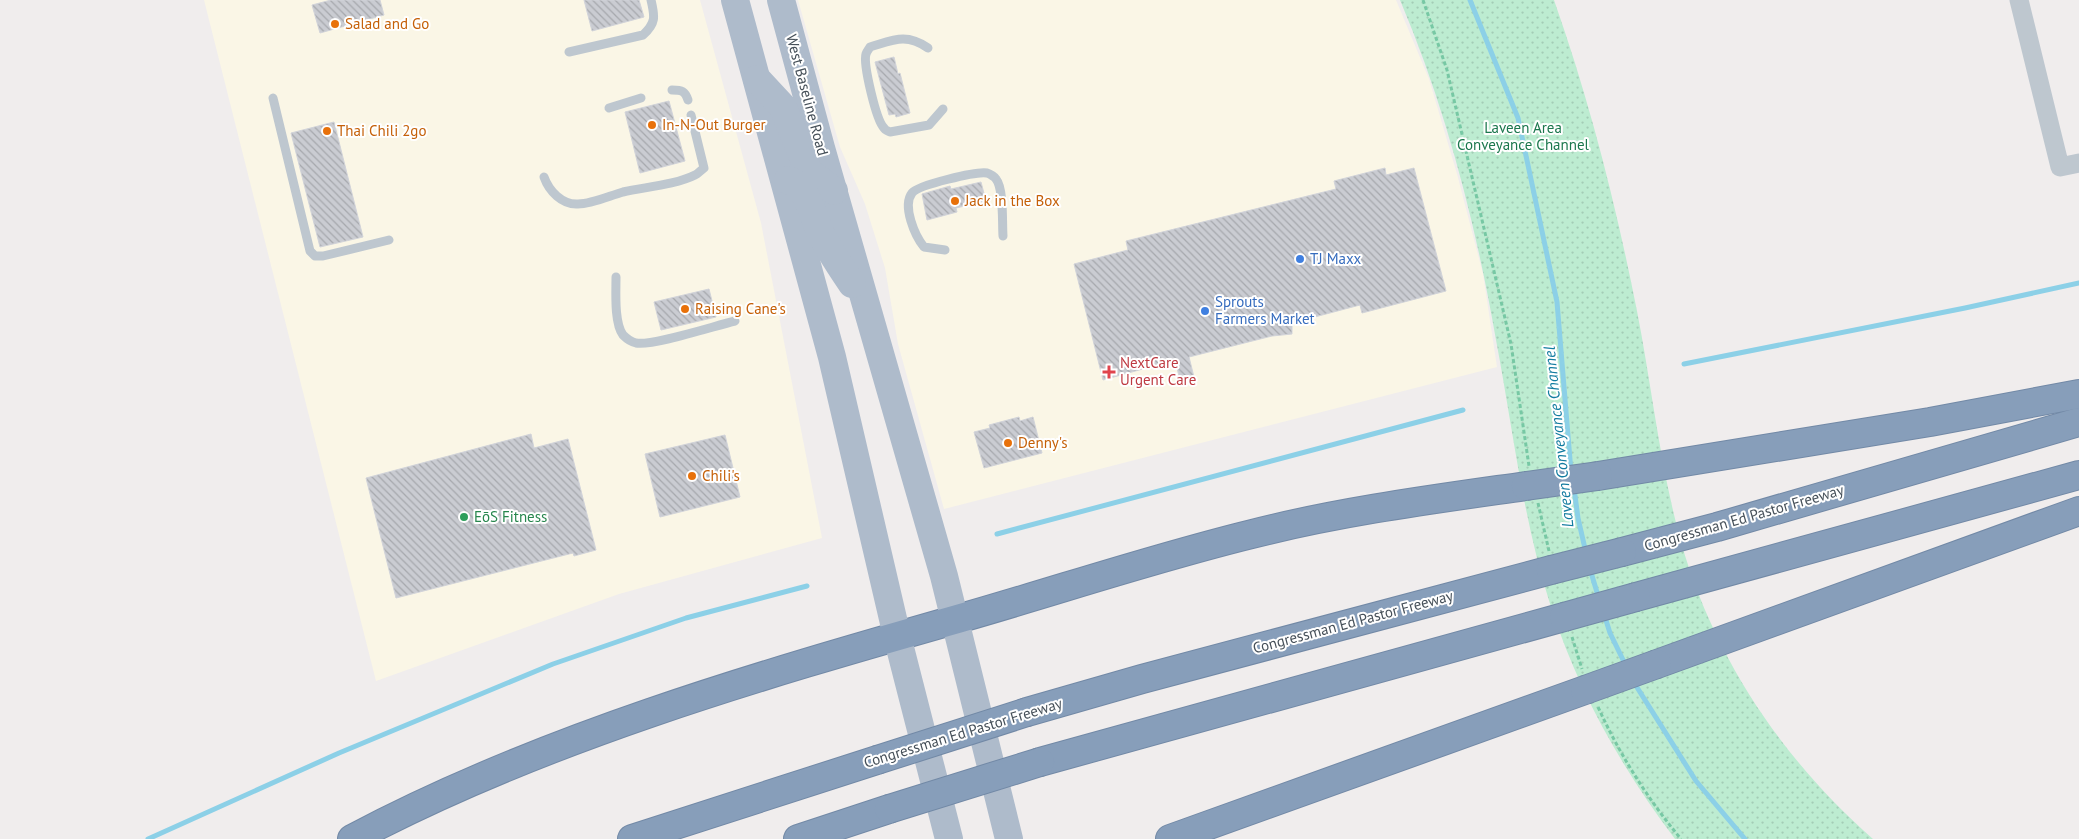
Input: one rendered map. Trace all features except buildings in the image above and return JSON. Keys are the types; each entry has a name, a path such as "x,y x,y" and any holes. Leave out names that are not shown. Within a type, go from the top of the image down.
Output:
{"highway":[{"path":"352,839 427,802 563,744 709,694 1128,567 1256,533 1405,503 1598,476 1930,422 2079,394"},
{"name":"Congressman Ed Pastor Freeway","path":"632,839 1027,712 1152,676 1717,527 2079,422"},
{"path":"798,839 1040,762 2079,475"},
{"path":"1170,839 2079,512"}],"main road":[{"path":"735,0 754,76 832,357 897,636 949,839"},
{"name":"West Baseline Road","path":"781,0 956,619 1009,839"},
{"path":"754,76 783,107 809,172 834,190"},
{"path":"782,178 792,181 799,187 807,199 822,235 842,270 868,308"}],"street":[{"path":"2019,0 2060,167 2079,163"}],"lane":[{"path":"569,52 644,35 652,27 655,14 651,0"},
{"path":"928,48 916,40 907,38 870,47 866,54 865,64 879,119 884,128 890,132 929,125 943,109"},
{"path":"672,90 685,92 688,100"},
{"path":"273,98 310,251 315,256 323,256 390,240"},
{"path":"609,108 641,98"},
{"path":"544,177 552,193 560,199 577,205 696,175 704,168 691,115"},
{"path":"945,250 924,247 914,230 908,202 912,193 921,188 977,173 987,173 996,178 1000,186 1004,236"},
{"path":"616,277 615,301 619,323 622,334 633,342 652,342 734,321"}],"path":[{"path":"1423,0 1447,70 1515,370"},
{"path":"1622,755 1637,781 1681,839"}],"shaded area":[{"path":"204,0 700,0 761,223 822,538 619,594 376,681"},
{"path":"798,0 1396,0 1429,79 1457,174 1483,274 1497,367 944,509 898,344 885,268 865,204 840,147"}],"green space":[{"name":"Laveen Area Conveyance Channel","path":"1400,0 1554,0 1591,115 1611,193 1637,311 1667,485 1681,542 1695,585 1712,626 1733,666 1781,741 1840,808 1873,839 1675,839 1637,785 1603,728 1574,669 1541,574 1519,475 1488,297 1469,210 1432,83"}],"waterway":[{"name":"Laveen Conveyance Channel","path":"1470,0 1518,118 1557,302 1571,472"},
{"path":"1684,364 1965,308 2079,283"},
{"path":"997,534 1463,410"},
{"name":"Laveen Conveyance Channel","path":"1574,488 1578,518 1586,553"},
{"name":"Laveen Conveyance Channel","path":"1590,569 1599,599"},
{"path":"148,839 339,753 553,664 686,618 807,586"},
{"name":"Laveen Conveyance Channel","path":"1604,614 1610,633 1626,666"},
{"name":"Laveen Conveyance Channel","path":"1633,681 1696,781 1745,839"}],"place":[{"name":"Salad and Go","path":"335,24"},
{"name":"In-N-Out Burger","path":"652,125"},
{"name":"Thai Chili 2go","path":"327,131"},
{"name":"Jack in the Box","path":"955,201"},
{"name":"TJ Maxx","path":"1300,259"},
{"name":"Raising Cane's","path":"685,309"},
{"name":"Sprouts Farmers Market","path":"1205,311"},
{"name":"NextCare Urgent Care","path":"1109,372"},
{"name":"Denny's","path":"1008,443"},
{"name":"Chili's","path":"692,476"},
{"name":"EōS Fitness","path":"464,517"}]}
